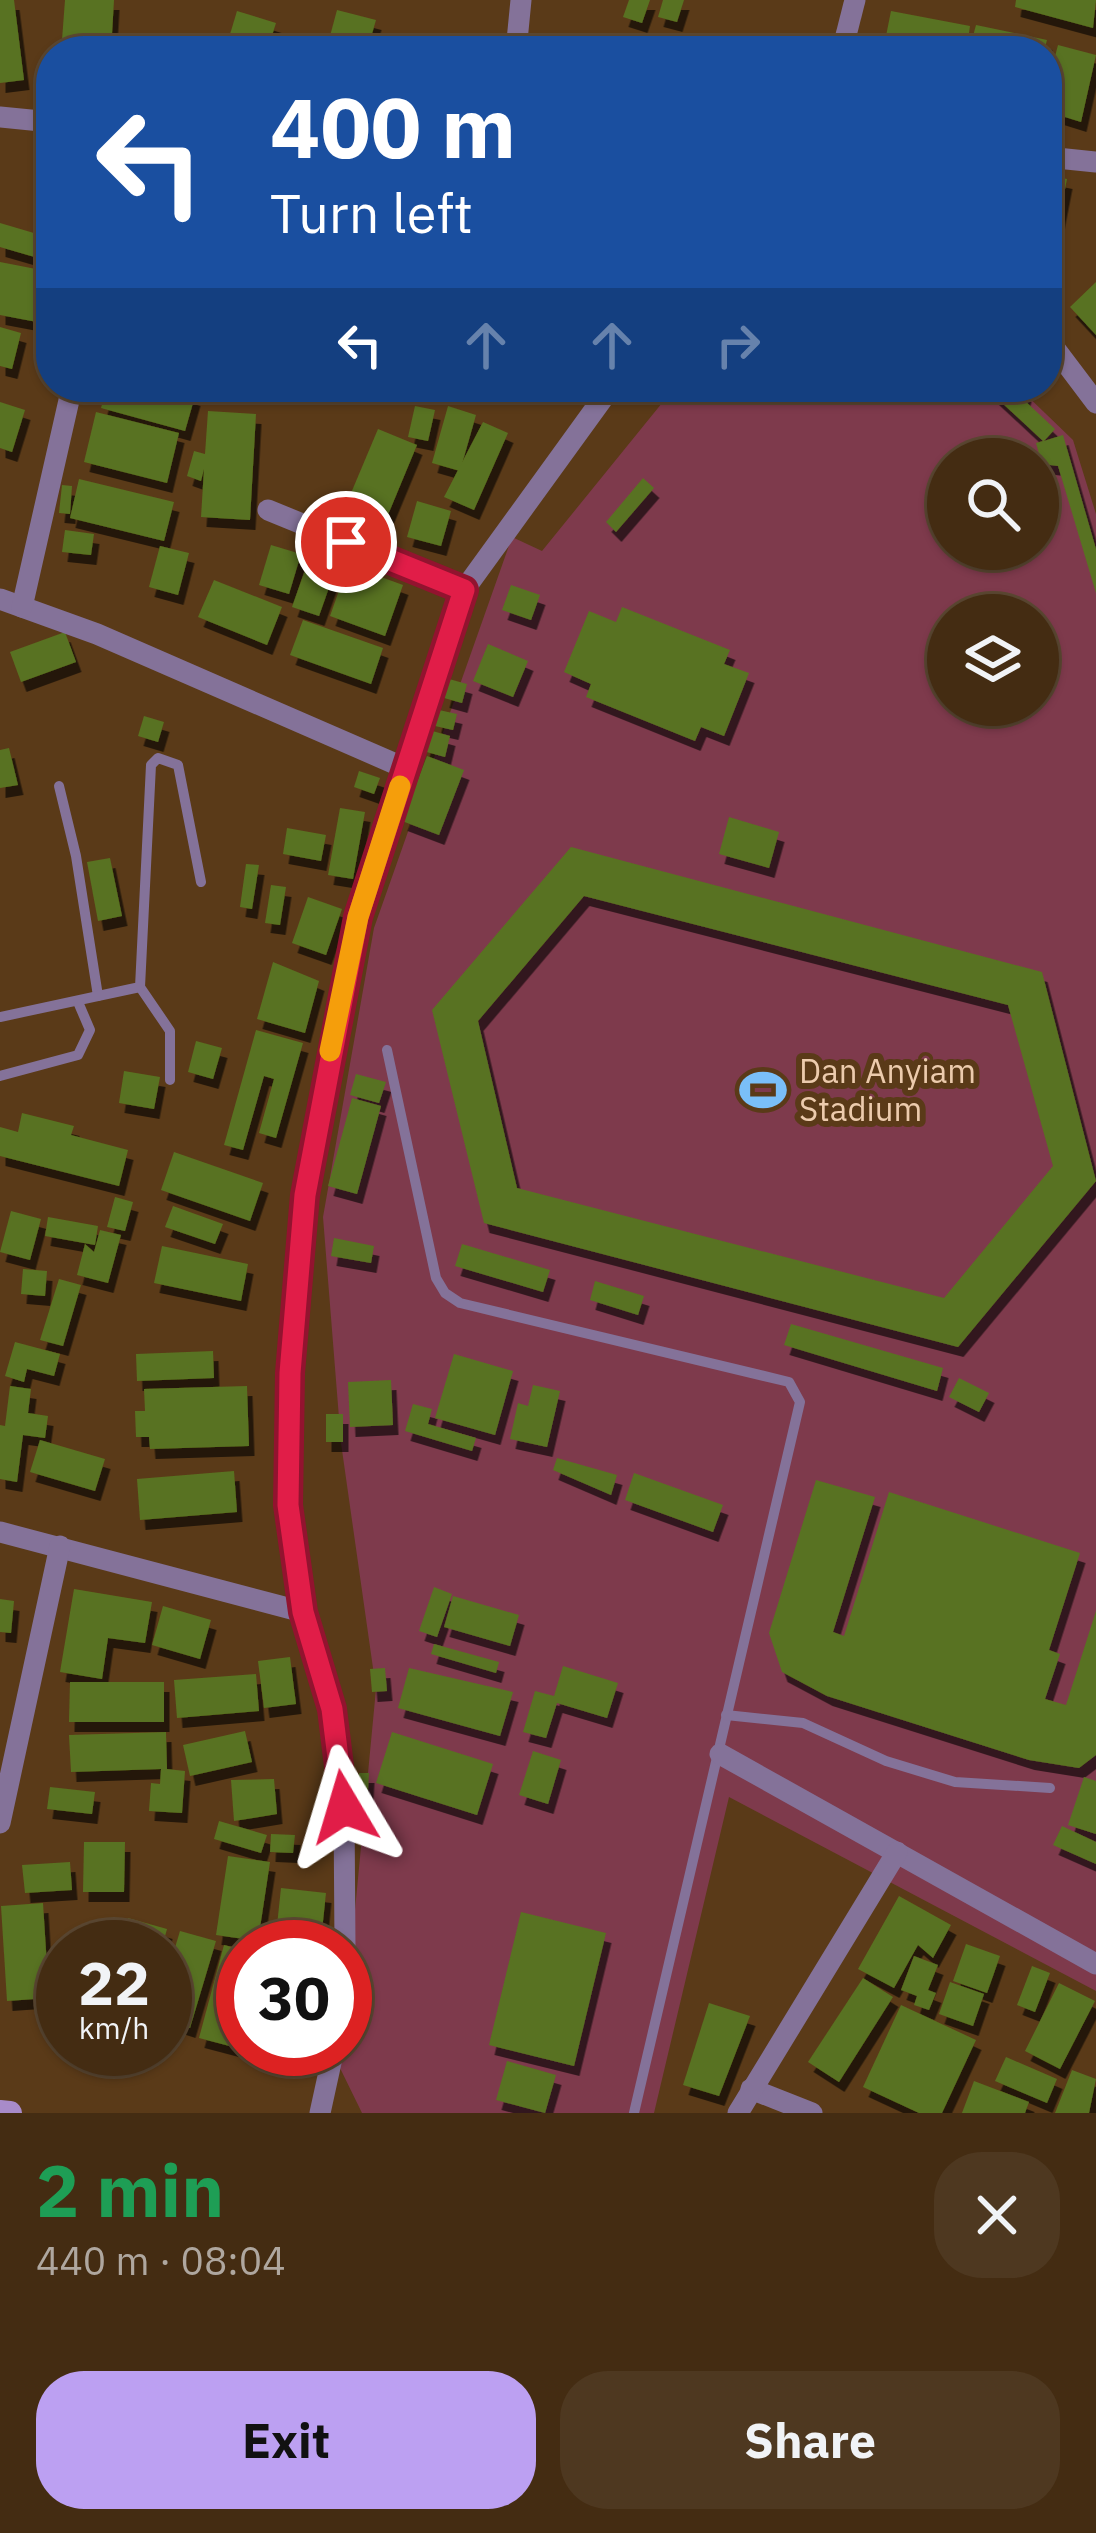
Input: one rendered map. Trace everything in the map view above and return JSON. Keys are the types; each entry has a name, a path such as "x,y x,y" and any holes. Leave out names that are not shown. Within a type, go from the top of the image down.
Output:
{"main road":[{"path":"0,2112 10,2113"}],"street":[{"path":"517,36 521,0"},
{"path":"846,36 855,0"},
{"path":"0,117 36,121"},
{"path":"1062,159 1096,162"},
{"path":"1062,358 1096,403"},
{"path":"22,607 69,402"},
{"path":"345,1920 344,1807 332,1709 303,1612 288,1505 290,1373 305,1195 358,917 464,590 600,402"},
{"path":"268,509 464,590"},
{"path":"0,599 98,634 406,769"},
{"path":"0,1532 303,1612"},
{"path":"0,1822 60,1546"},
{"path":"720,1754 1096,1964"},
{"path":"738,2113 897,1852"},
{"path":"320,2113 328,2076"},
{"path":"751,2089 812,2113"}],"lane":[{"path":"170,1080 170,1031 140,987 151,765 158,758 178,765 201,882"},
{"path":"59,786 76,856 98,996"},
{"path":"0,1017 140,987"},
{"path":"0,1076 78,1055 90,1030 78,1001"},
{"path":"386,1050 436,1278 445,1294 460,1303 789,1382 798,1391 720,1754 634,2113"},
{"path":"726,1714 803,1724 886,1761 955,1782 1050,1788"}],"shaded area":[{"path":"663,402 1034,402 1073,440 1096,514 1096,1991 729,1797 654,2113 362,2113 344,2076 372,2076 372,1920 354,1920 376,1689 341,1443 323,1217 374,928 512,537 542,551"}],"building":[{"path":"0,0 14,0 24,80 0,83"},
{"path":"65,0 114,0 112,36 62,36"},
{"path":"629,0 650,0 642,23 623,17"},
{"path":"663,0 684,0 677,22 658,17"},
{"path":"1016,0 1096,0 1093,28 1015,7"},
{"path":"337,10 376,20 371,36 330,36"},
{"path":"237,11 276,23 272,36 230,36"},
{"path":"891,11 970,26 969,36 886,36"},
{"path":"976,25 1028,36 973,36"},
{"path":"1062,46 1096,55 1081,122 1062,116"},
{"path":"0,223 36,234 36,257 0,247"},
{"path":"0,262 36,269 36,322 0,315"},
{"path":"1096,282 1096,335 1070,307"},
{"path":"0,327 21,333 12,369 0,366"},
{"path":"0,402 25,410 12,452 0,448"},
{"path":"103,402 193,402 185,431 101,408"},
{"path":"1001,402 1026,402 1055,429 1040,438"},
{"path":"415,406 435,410 428,441 408,437"},
{"path":"448,406 476,415 460,471 432,463"},
{"path":"208,411 256,414 250,520 201,517 204,469 201,481 187,476 194,451 205,454"},
{"path":"96,412 179,433 167,483 84,462"},
{"path":"483,422 508,433 474,510 444,497"},
{"path":"378,429 417,445 385,522 346,505"},
{"path":"1063,435 1096,549 1096,593 1059,469 1059,438 1054,438"},
{"path":"643,478 654,488 616,532 606,522"},
{"path":"79,479 174,502 164,541 70,518"},
{"path":"62,485 72,486 70,514 59,513"},
{"path":"417,501 451,511 441,546 407,537"},
{"path":"65,530 94,534 91,555 62,552"},
{"path":"271,545 301,554 289,594 259,585"},
{"path":"160,546 189,553 178,595 149,587"},
{"path":"310,556 337,565 319,616 292,607"},
{"path":"348,565 403,585 385,636 330,616"},
{"path":"214,580 282,607 267,645 198,617"},
{"path":"511,585 540,595 531,620 502,610"},
{"path":"622,607 730,650 724,664 749,673 724,736 701,727 695,741 586,697 591,684 564,672 589,611 616,622"},
{"path":"303,620 383,648 371,684 290,655"},
{"path":"65,632 76,662 21,682 10,652"},
{"path":"488,644 528,661 513,697 473,681"},
{"path":"449,679 467,684 462,703 444,698"},
{"path":"439,710 457,714 453,730 435,726"},
{"path":"144,716 164,722 158,742 138,736"},
{"path":"429,730 450,736 445,757 423,751"},
{"path":"9,748 18,785 0,788 0,750"},
{"path":"427,756 464,770 439,835 402,821"},
{"path":"359,771 380,778 374,794 354,787"},
{"path":"340,808 365,812 353,879 328,875"},
{"path":"729,817 779,832 769,868 719,854"},
{"path":"287,828 326,835 321,861 283,854"},
{"path":"571,847 1042,972 1096,1181 958,1347 484,1223 432,1010","holes":["584,896 1008,1005 1053,1166 944,1298 517,1188 478,1021"]},
{"path":"110,858 122,916 98,921 87,862"},
{"path":"246,864 259,865 252,909 240,907"},
{"path":"271,885 286,887 280,925 265,923"},
{"path":"308,897 342,909 326,955 292,943"},
{"path":"273,962 319,981 305,1033 257,1019"},
{"path":"256,1030 303,1043 276,1138 259,1133 274,1079 264,1076 243,1150 224,1145"},
{"path":"196,1041 222,1048 213,1079 188,1072"},
{"path":"124,1071 160,1077 154,1109 119,1103"},
{"path":"356,1074 386,1082 379,1103 350,1095"},
{"path":"352,1098 381,1106 357,1194 328,1186"},
{"path":"22,1113 74,1126 71,1135 128,1150 119,1186 0,1156 0,1127 18,1132"},
{"path":"174,1152 263,1183 250,1221 161,1190"},
{"path":"115,1197 133,1202 125,1231 107,1227"},
{"path":"173,1206 223,1224 215,1244 165,1227"},
{"path":"11,1211 41,1219 30,1260 0,1252"},
{"path":"48,1217 98,1226 95,1245 45,1236"},
{"path":"100,1230 121,1235 108,1283 77,1275 85,1244 94,1252"},
{"path":"334,1238 374,1246 371,1263 331,1256"},
{"path":"462,1244 550,1270 543,1292 455,1266"},
{"path":"162,1246 248,1264 241,1301 154,1283"},
{"path":"23,1269 47,1271 45,1296 21,1294"},
{"path":"59,1279 81,1285 63,1346 40,1340"},
{"path":"595,1281 644,1296 638,1315 590,1300"},
{"path":"791,1324 943,1368 937,1391 784,1345"},
{"path":"15,1342 60,1354 54,1376 27,1369 24,1382 5,1376"},
{"path":"213,1351 214,1378 137,1381 136,1354"},
{"path":"454,1354 513,1371 495,1435 435,1418"},
{"path":"959,1378 989,1393 979,1412 949,1397"},
{"path":"391,1380 393,1425 350,1427 348,1382"},
{"path":"533,1385 560,1391 547,1447 510,1439 518,1403 528,1406"},
{"path":"10,1386 31,1389 28,1413 48,1416 45,1438 23,1435 17,1482 0,1479 0,1425 5,1426"},
{"path":"247,1386 249,1446 150,1449 149,1437 136,1437 135,1411 145,1411 144,1389"},
{"path":"413,1404 432,1409 428,1424 476,1438 472,1451 405,1431"},
{"path":"326,1414 343,1414 343,1442 326,1442"},
{"path":"40,1440 105,1459 95,1491 30,1472"},
{"path":"557,1458 617,1475 611,1495 553,1470"},
{"path":"234,1471 237,1512 140,1520 137,1479"},
{"path":"634,1473 723,1505 713,1532 625,1500"},
{"path":"816,1480 875,1497 833,1632 844,1636 889,1492 1080,1553 1049,1650 1060,1654 1045,1699 1066,1705 1096,1611 1096,1755 1079,1768 1029,1760 827,1696 782,1672 769,1633"},
{"path":"434,1587 452,1594 437,1637 419,1631"},
{"path":"74,1589 152,1602 145,1643 108,1638 102,1679 60,1672"},
{"path":"453,1596 519,1615 510,1646 444,1627"},
{"path":"0,1599 14,1601 11,1633 0,1632"},
{"path":"163,1606 211,1620 200,1659 152,1645"},
{"path":"434,1644 499,1662 496,1673 431,1654"},
{"path":"290,1657 296,1704 264,1708 258,1661"},
{"path":"563,1666 618,1683 607,1718 557,1703 546,1738 523,1732 535,1691 554,1696"},
{"path":"385,1668 387,1691 372,1692 370,1669"},
{"path":"409,1668 513,1692 500,1736 398,1708"},
{"path":"256,1674 259,1711 177,1718 174,1680"},
{"path":"70,1682 164,1682 164,1722 69,1722"},
{"path":"245,1731 252,1762 190,1776 183,1745"},
{"path":"166,1732 167,1769 185,1771 182,1813 149,1811 151,1783 160,1784 161,1769 71,1772 69,1735"},
{"path":"392,1732 493,1764 477,1815 376,1783"},
{"path":"533,1751 561,1760 548,1804 519,1795"},
{"path":"359,1773 369,1773 367,1807 357,1807"},
{"path":"1084,1777 1096,1781 1096,1834 1068,1825"},
{"path":"274,1779 277,1814 234,1821 231,1780"},
{"path":"50,1787 95,1792 92,1814 47,1809"},
{"path":"219,1821 267,1835 261,1853 214,1839"},
{"path":"1062,1826 1096,1842 1096,1864 1053,1845"},
{"path":"271,1834 295,1835 293,1853 270,1852"},
{"path":"84,1842 125,1842 124,1892 83,1892"},
{"path":"228,1856 270,1862 261,1920 218,1920"},
{"path":"70,1862 72,1890 25,1893 22,1865"},
{"path":"281,1888 326,1893 323,1920 278,1920"},
{"path":"899,1896 951,1925 933,1958 918,1945 894,1988 858,1969"},
{"path":"43,1903 44,1920 36,1920 36,1999 7,2001 1,1906"},
{"path":"521,1912 606,1933 574,2066 489,2045"},
{"path":"192,1934 216,1941 192,2021"},
{"path":"966,1944 1000,1956 987,1993 953,1981"},
{"path":"914,1956 938,1965 928,1990 936,1993 929,2010 914,2005 917,1996 901,1990"},
{"path":"1032,1966 1050,1973 1035,2012 1017,2005"},
{"path":"216,1975 216,2042 199,2038"},
{"path":"863,1978 893,1997 839,2082 808,2062"},
{"path":"950,1982 984,1994 973,2026 939,2014"},
{"path":"1059,1983 1095,2001 1060,2069 1025,2051"},
{"path":"709,2003 750,2016 719,2096 683,2085"},
{"path":"901,2005 976,2040 942,2113 919,2113 863,2087"},
{"path":"1006,2057 1057,2079 1047,2103 995,2081"},
{"path":"507,2061 556,2075 545,2113 496,2100"},
{"path":"1072,2070 1096,2079 1089,2113 1055,2113"},
{"path":"974,2081 1029,2102 1025,2113 962,2113"}],"slow traffic":[{"path":"330,1051 358,917 400,786"}],"place":[{"name":"Dan Anyiam Stadium","path":"763,1090"}],"route":[{"path":"344,1807 332,1709 303,1612 288,1505 290,1373 305,1195 358,917 464,590 346,542"}]}
